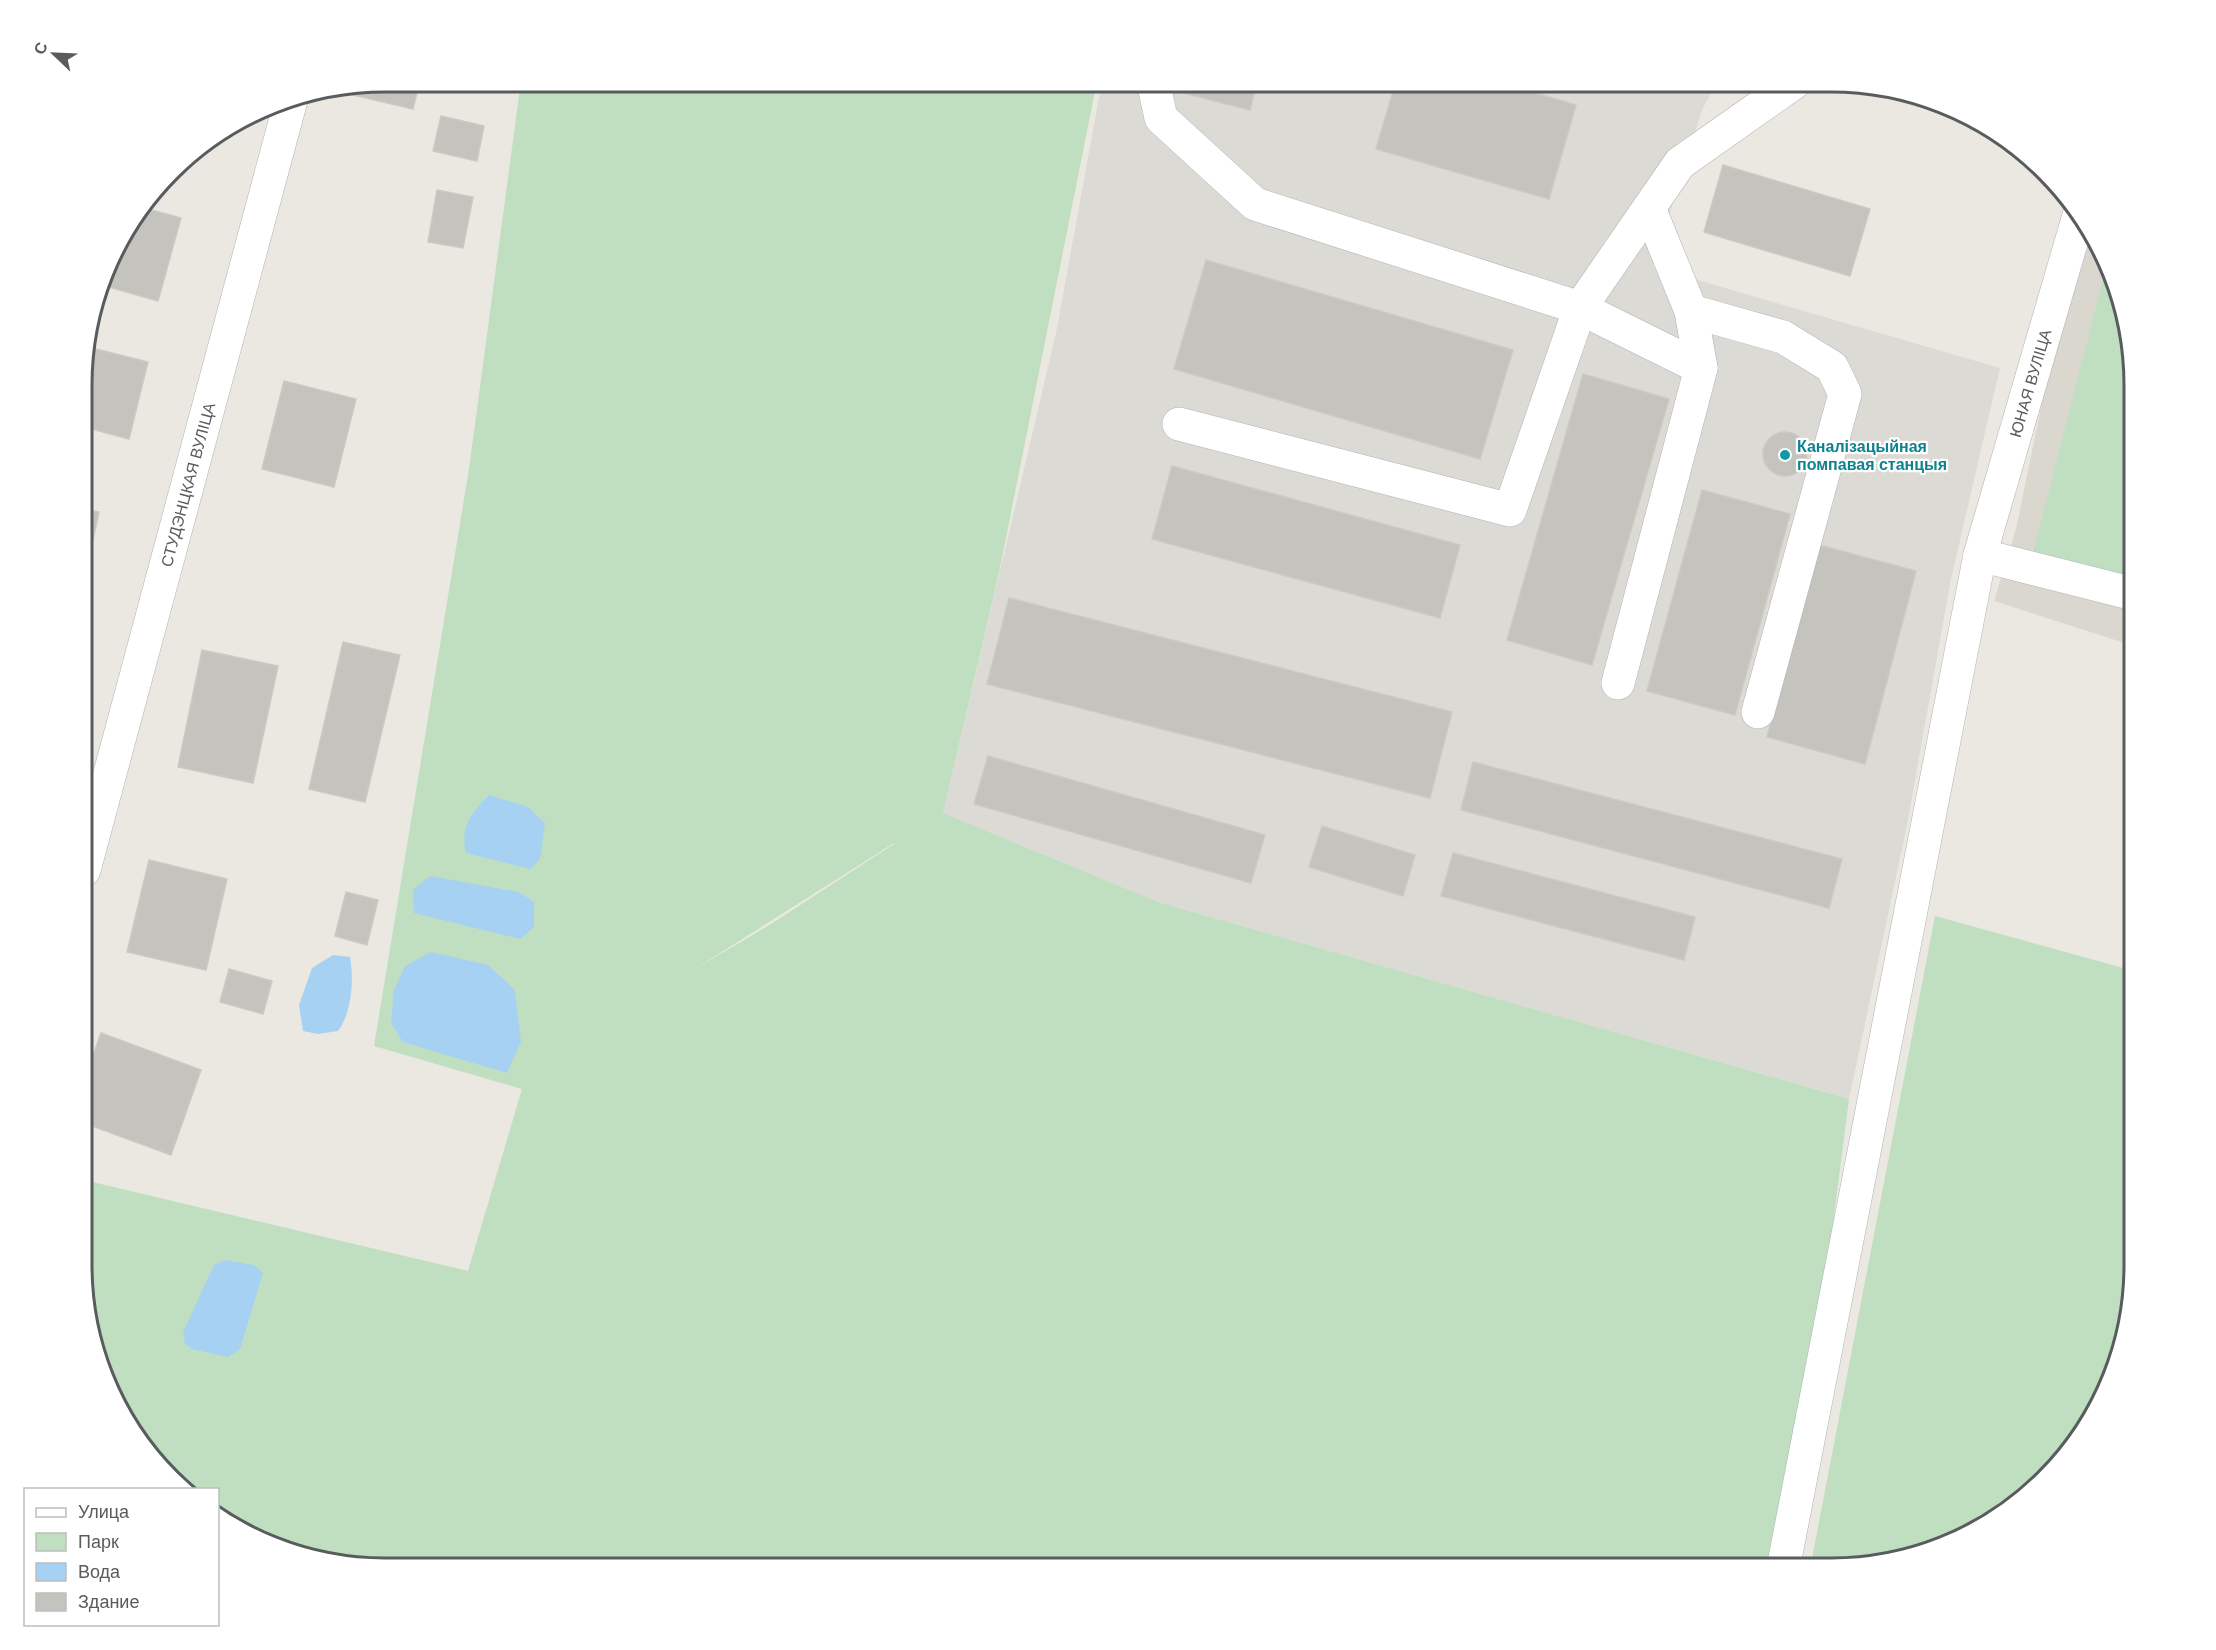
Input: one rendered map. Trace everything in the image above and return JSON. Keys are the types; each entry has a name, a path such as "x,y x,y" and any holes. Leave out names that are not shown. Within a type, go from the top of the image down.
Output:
{"street":[{"path":"1155,92 1161,118 1255,204 1580,308 1701,368"},
{"path":"1179,424 1510,510 1580,308 1680,163 1781,92"},
{"name":"СТУДЭНЦКАЯ ВУЛІЦА","path":"92,840 289,108"},
{"path":"1618,683 1701,368 1691,310 1649,208"},
{"name":"ЮНАЯ ВУЛІЦА","path":"1785,1558 1980,555 2076,224"},
{"path":"1691,310 1783,337 1832,367 1845,394 1758,712"},
{"path":"1980,555 2124,591"}],"shaded area":[{"path":"1100,92 1712,92 1702,110 1653,267 2000,368 1951,579 1907,825 1849,1099 1161,903 943,813 1056,333"},
{"path":"2078,227 2094,255 2109,291 2122,347 2124,366 2124,643 1994,601 2016,529"}],"green space":[{"path":"520,92 1095,92 999,573 943,813 1161,903 1849,1099 1811,1394 1771,1558 366,1558 328,1553 291,1543 255,1528 219,1507 219,1488 194,1488 191,1486 164,1459 131,1412 107,1359 97,1322 92,1284 92,1182 468,1271 522,1089 374,1046 469,469","holes":["894,843 771,924 695,969"]},
{"path":"2104,277 2115,309 2124,366 2124,580 2032,557"},
{"path":"1935,916 2124,968 2124,1284 2115,1341 2094,1395 2064,1444 2039,1473 2010,1498 1978,1519 1943,1536 1907,1549 1850,1558 1812,1558"}],"water":[{"path":"489,795 528,807 545,823 540,859 530,869 466,853 466,828 472,814"},
{"path":"430,876 519,892 534,902 534,927 520,939 414,913 413,890"},
{"path":"431,952 488,965 515,990 521,1042 507,1073 403,1042 391,1023 394,990 405,966"},
{"path":"333,955 350,957 352,986 343,1023 338,1031 318,1034 303,1031 299,1005 312,968"},
{"path":"225,1260 254,1265 263,1273 240,1349 228,1357 192,1349 185,1344 183,1332 214,1265"}],"building":[{"path":"366,92 417,92 413,109 349,94"},
{"path":"1180,92 1254,92 1250,110"},
{"path":"1393,92 1532,92 1576,105 1549,199 1376,149"},
{"path":"441,116 484,126 477,161 433,151"},
{"path":"1723,165 1870,209 1850,276 1704,232"},
{"path":"437,190 473,197 463,248 428,242"},
{"path":"150,210 181,218 158,301 109,287 131,238"},
{"path":"1206,260 1513,350 1480,459 1174,369"},
{"path":"94,348 148,362 129,439 92,429"},
{"path":"1583,374 1669,399 1592,665 1507,640"},
{"path":"284,381 356,399 334,487 262,469"},
{"name":"Каналізацыйная помпавая станцыя","path":"1785,432 1800,439 1807,454 1800,469 1785,476 1770,469 1763,454 1770,439"},
{"path":"1172,466 1460,545 1440,618 1152,539"},
{"path":"1702,490 1790,514 1735,715 1647,691"},
{"path":"92,511 99,512 92,544"},
{"path":"1819,545 1916,571 1865,764 1767,737"},
{"path":"1009,598 1452,712 1430,798 987,684"},
{"path":"343,642 400,655 365,802 309,789"},
{"path":"202,650 278,666 253,783 178,767"},
{"path":"988,756 1265,835 1251,883 974,804"},
{"path":"1473,762 1842,859 1829,908 1461,810"},
{"path":"1322,826 1415,855 1403,896 1309,867"},
{"path":"1453,853 1695,917 1684,960 1441,896"},
{"path":"149,860 227,879 206,970 127,952"},
{"path":"346,892 378,900 367,945 335,936"},
{"path":"229,969 272,981 263,1014 220,1002"},
{"path":"101,1033 201,1070 171,1155 92,1126 92,1058"}],"place":[{"name":"Каналізацыйная помпавая станцыя","path":"1785,455"}]}
